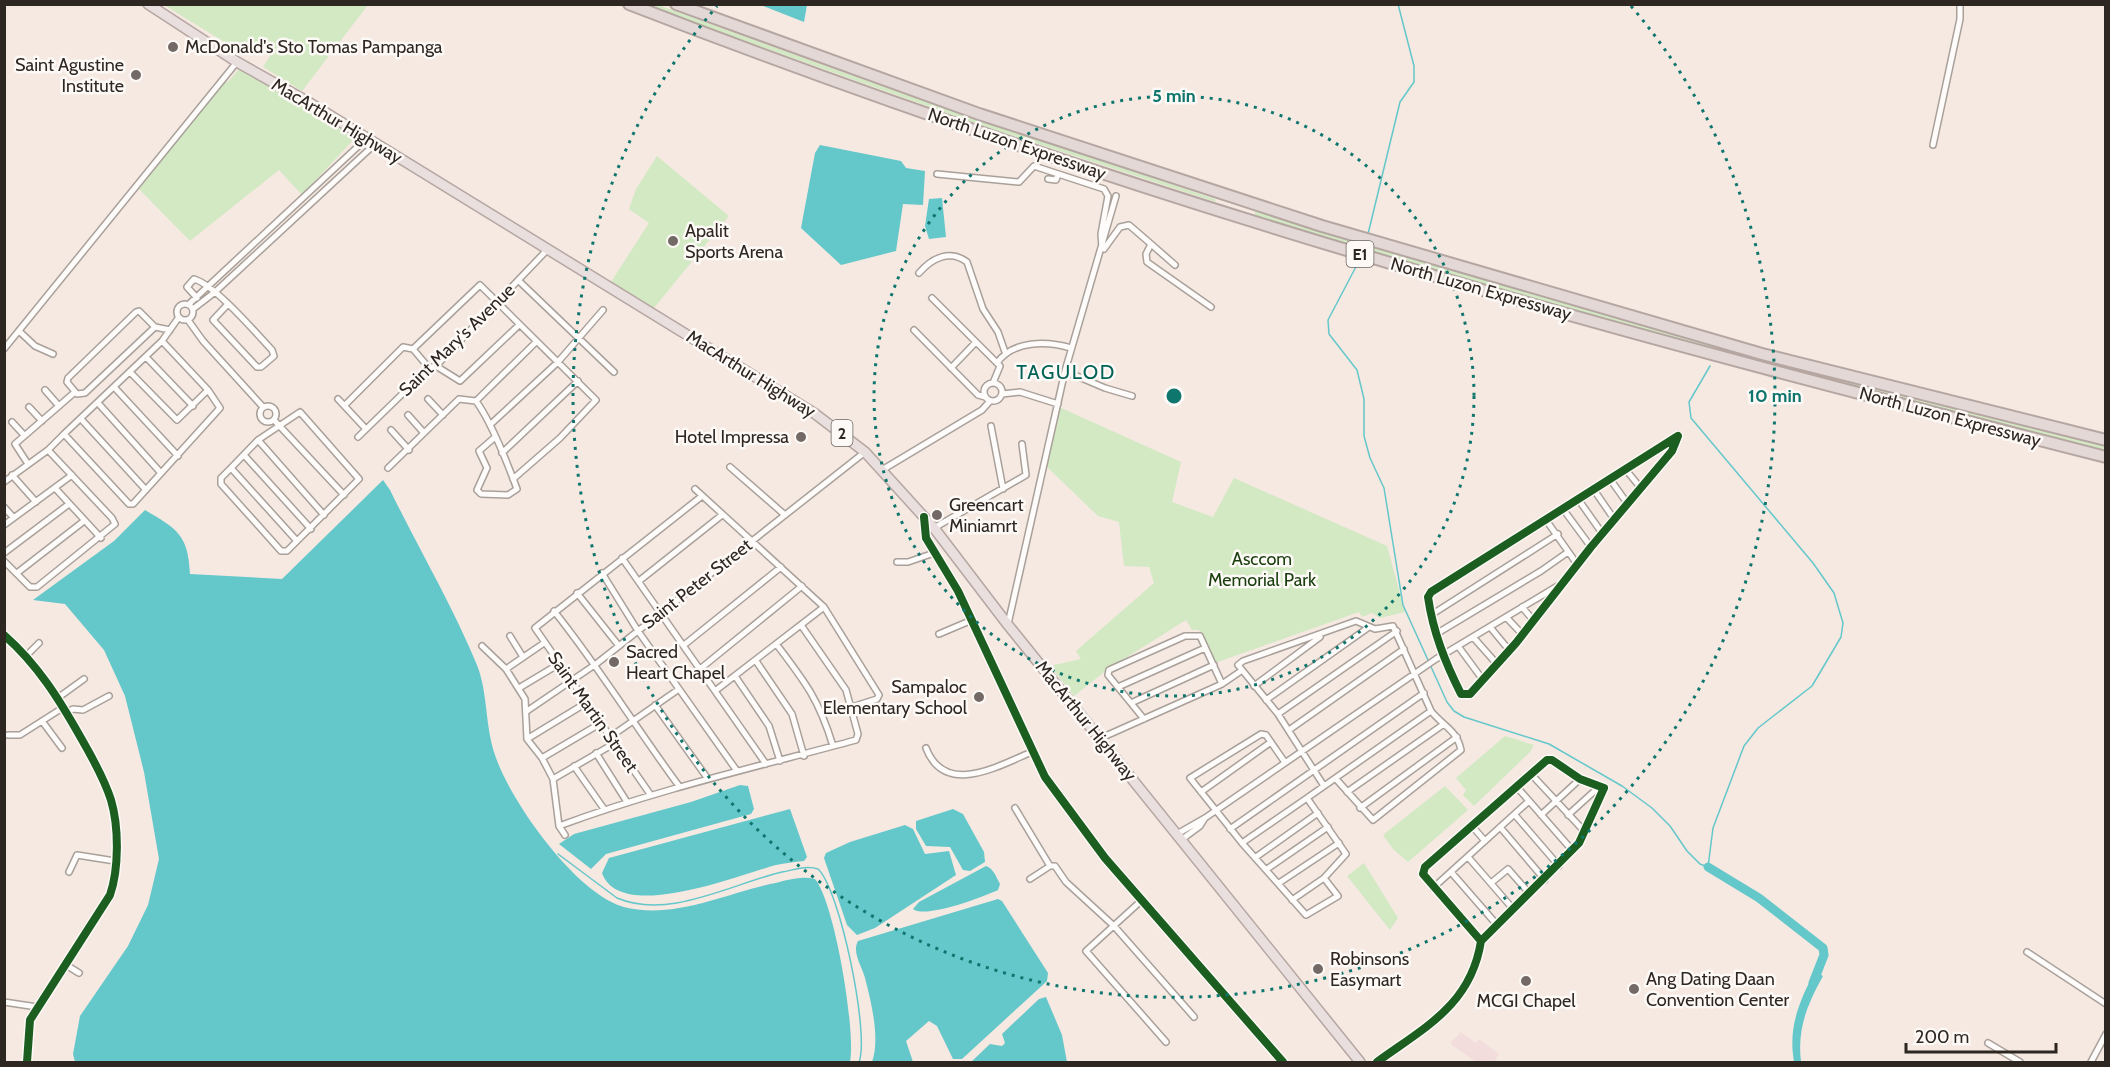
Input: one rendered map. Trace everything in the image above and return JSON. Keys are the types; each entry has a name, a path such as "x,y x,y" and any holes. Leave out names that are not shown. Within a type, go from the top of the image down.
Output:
{"highway":[{"name":"MacArthur Highway","path":"147,4 237,62 371,141 814,413 865,452 933,528 1008,625 1360,1062"},
{"name":"North Luzon Expressway","path":"629,4 959,124 1317,241 1749,364 2106,457"},
{"name":"North Luzon Expressway","path":"676,4 979,114 1334,229 1762,354 2106,440"},
{"path":"692,4 740,28"}],"street":[{"path":"1933,144 1960,19 1960,4"},
{"path":"4,349 237,62"},
{"path":"188,320 193,315 191,306 197,298 356,149 371,141"},
{"path":"4,482 48,450 162,341 179,317 178,307 183,304 191,306 215,292 363,155 371,141"},
{"path":"356,149 363,155"},
{"path":"937,174 1018,182 1034,166 1104,189 1108,193 1101,234 1102,250"},
{"path":"335,169 342,175"},
{"path":"1048,179 1056,180 1058,174"},
{"path":"1008,625 1065,371 1116,196"},
{"path":"285,217 290,223"},
{"path":"1102,250 1116,231 1124,225 1134,227 1175,265"},
{"path":"1151,244 1144,258 1147,262 1211,307"},
{"name":"Saint Mary's Avenue","path":"358,437 364,428 432,367 497,303 548,249"},
{"path":"919,273 931,262 946,255 967,262 983,309 998,332 1005,352"},
{"path":"197,298 187,287 189,283 197,280 228,304 273,352 274,356 261,367 257,367 213,320 228,304"},
{"path":"519,280 614,372"},
{"path":"413,349 478,285 595,396 596,403 513,479"},
{"path":"932,298 1001,369 993,383 984,389 988,399"},
{"path":"492,423 558,362 603,310"},
{"path":"155,327 85,393 81,395 75,392 67,382 68,378 136,312 139,311 155,327 170,330"},
{"path":"179,317 188,320 203,341 263,407 273,408 276,415 274,420"},
{"path":"345,405 403,347 413,349 432,367 460,381 519,325"},
{"path":"914,330 978,394 988,399 999,399 1002,394"},
{"path":"19,331 35,346 53,354"},
{"path":"64,434 129,504 133,504 220,408 208,390 162,341"},
{"path":"476,401 536,342"},
{"path":"951,368 976,342"},
{"path":"997,363 1005,352 1049,342 1071,348"},
{"path":"146,357 193,406"},
{"path":"1065,371 1105,388 1132,396"},
{"path":"130,372 174,420 183,417 208,390"},
{"path":"501,453 578,381"},
{"path":"993,383 1000,388 1002,394"},
{"path":"114,388 178,456"},
{"path":"45,390 59,406"},
{"path":"28,464 15,444 75,392"},
{"path":"1002,394 1020,393 1058,404"},
{"path":"338,399 364,428"},
{"path":"428,399 443,415"},
{"path":"388,468 459,399 476,401 492,423 494,438 517,489 514,493 500,495 478,492 487,468 479,451 494,438"},
{"path":"882,470 982,410 988,399"},
{"path":"98,403 161,473"},
{"path":"29,406 42,421"},
{"path":"263,407 260,411 261,419 266,422 274,420"},
{"path":"297,413 302,414 359,478 359,482 287,551 281,551 221,484 221,478 258,440 279,426 297,413"},
{"path":"408,415 424,433"},
{"path":"81,419 146,490"},
{"path":"274,420 344,495"},
{"path":"12,423 24,435"},
{"path":"991,426 1002,489"},
{"path":"391,430 409,450"},
{"path":"1678,436 1672,451 1602,533 1534,621 1470,694 1461,694 1442,656 1431,615 1428,597 1431,592 1626,470 1678,436"},
{"path":"258,440 324,514"},
{"path":"933,528 1026,475 1022,444"},
{"path":"4,561 30,587 37,587 101,538 115,523 48,450"},
{"name":"Saint Peter Street","path":"527,711 596,664 865,452"},
{"path":"244,455 310,529"},
{"path":"730,467 785,515"},
{"path":"231,468 297,541"},
{"path":"1626,470 1640,487"},
{"path":"12,475 36,502"},
{"path":"4,525 72,475"},
{"path":"1610,479 1627,503"},
{"path":"55,488 101,538"},
{"path":"695,489 824,607 879,697 852,707"},
{"path":"1594,490 1614,519"},
{"path":"679,786 632,722 596,664 554,611 702,496"},
{"path":"1578,499 1602,533"},
{"path":"4,553 69,504"},
{"path":"4,507 13,517"},
{"path":"1563,509 1591,547"},
{"path":"639,581 722,515"},
{"path":"924,517 926,538 958,591 1045,777 1061,802 1142,900 1283,1062"},
{"path":"1546,520 1577,564"},
{"path":"17,573 84,521"},
{"path":"1431,615 1558,534"},
{"path":"1436,634 1541,571 1568,552"},
{"path":"897,562 908,562 934,553"},
{"path":"622,558 661,611 765,764"},
{"path":"684,645 781,567"},
{"path":"602,573 638,631 737,771"},
{"path":"1179,837 1200,826 1205,818 1284,761 1416,672 1565,582"},
{"path":"700,669 802,586"},
{"path":"577,593 619,646"},
{"path":"715,691 824,607"},
{"path":"1522,608 1534,621"},
{"name":"Saint Martin Street","path":"554,611 535,629 650,794"},
{"path":"1506,617 1522,634"},
{"path":"939,633 972,620"},
{"path":"1324,786 1278,714 1238,665 1243,661 1356,621 1378,630 1392,626 1397,631 1416,672 1431,711 1451,728 1457,737 1460,753 1376,818 1370,819 1336,779"},
{"path":"559,826 650,794 804,756 858,737 846,690 801,626"},
{"path":"1266,700 1369,627"},
{"path":"1490,627 1509,650"},
{"path":"1278,714 1397,631"},
{"path":"1254,686 1325,633"},
{"path":"1144,719 1108,675 1109,670 1185,636 1198,634 1222,684"},
{"path":"4,635 26,656 58,697 111,800 115,861 114,883 110,896 30,1020 27,1062"},
{"path":"510,636 523,657"},
{"path":"1473,637 1496,663"},
{"path":"26,656 39,643"},
{"path":"506,669 544,643"},
{"path":"777,645 813,692 833,746"},
{"path":"482,646 506,669 525,699 527,739 542,758 553,779 559,826 565,835"},
{"path":"1458,646 1483,680"},
{"path":"1118,687 1205,648"},
{"path":"1289,730 1404,649"},
{"path":"756,661 792,714 804,756"},
{"path":"519,688 559,664"},
{"path":"1131,703 1214,665"},
{"path":"1101,738 1222,684 1241,671"},
{"path":"735,676 769,726 780,761"},
{"path":"58,697 84,679"},
{"path":"610,737 679,689"},
{"path":"1230,829 1424,693"},
{"path":"8,735 16,736 66,710 83,710 109,696"},
{"path":"527,739 586,703"},
{"path":"655,705 708,779"},
{"path":"1242,843 1431,711"},
{"path":"42,721 62,748"},
{"path":"542,758 601,723"},
{"path":"1347,792 1444,724"},
{"path":"1284,761 1266,735 1261,734 1192,776 1191,781 1306,915 1336,898 1337,893 1324,878"},
{"path":"1360,808 1457,737"},
{"path":"1201,792 1271,742"},
{"path":"553,779 615,743"},
{"path":"926,748 930,759 953,776 991,769 1034,751"},
{"path":"596,753 627,802"},
{"path":"1377,1062 1457,1000 1478,960 1481,941 1559,866 1572,850 1585,832 1604,788 1580,778 1550,759 1425,867 1423,874 1433,888 1481,941"},
{"path":"574,766 604,809"},
{"path":"1531,774 1585,832"},
{"path":"1541,815 1580,778"},
{"path":"1516,786 1572,850"},
{"path":"1568,815 1599,787"},
{"path":"1292,900 1324,878 1346,856 1307,798"},
{"path":"1433,888 1530,801"},
{"path":"1015,808 1050,866"},
{"path":"1256,857 1318,813"},
{"path":"1515,814 1559,866"},
{"path":"1472,826 1485,841"},
{"path":"1267,869 1328,827"},
{"path":"1500,827 1545,880"},
{"path":"1279,883 1339,843"},
{"path":"69,872 78,855 115,861"},
{"path":"1468,856 1514,910"},
{"path":"1030,879 1050,866 1055,866 1066,882 1114,926 1194,1017"},
{"path":"1491,883 1508,869 1530,894"},
{"path":"1451,872 1498,926"},
{"path":"1142,900 1086,951 1166,1042"},
{"path":"2027,952 2106,1004"},
{"path":"66,964 79,973"},
{"path":"4,1002 37,1007"},
{"path":"2091,1062 2106,1034"},
{"path":"1988,1043 2020,1062"}],"shaded area":[{"path":"1461,1032 1476,1043 1479,1039 1499,1054 1495,1060 1498,1062 1476,1062 1452,1045 1451,1042"}],"green space":[{"path":"164,5 368,5 302,91 263,67 270,56 256,46 247,56"},
{"path":"645,5 658,5 884,87 1215,199 1216,202 980,125"},
{"path":"240,68 355,138 302,195 279,170 190,241 139,189 225,80 228,82"},
{"name":"Apalit Sports Arena","path":"657,156 729,216 654,308 611,282 649,223 629,209 636,189"},
{"path":"1255,211 1581,308 2105,447 2105,452 1785,368 1466,280 1255,216"},
{"name":"Asccom Memorial Park","path":"1059,407 1181,462 1172,502 1213,517 1234,478 1387,546 1405,612 1380,618 1372,613 1362,617 1359,612 1215,663 1199,630 1192,630 1186,620 1108,669 1074,696 1050,666 1081,659 1076,651 1154,583 1149,567 1124,566 1119,522 1098,516 1045,465"},
{"path":"1505,736 1534,745 1530,752 1474,806 1463,795 1466,790 1456,778"},
{"path":"1445,786 1468,810 1408,862 1393,849 1383,835"},
{"path":"1364,863 1398,918 1390,930 1347,876"}],"water":[{"path":"761,5 807,5 804,22"},
{"path":"820,145 901,161 906,168 925,171 923,205 903,204 896,251 841,265 801,228 815,153"},
{"path":"942,198 946,237 929,239 925,226 929,199"},
{"path":"383,480 446,599 477,665 481,676 492,744 503,774 530,821 548,845 588,886 609,900 628,908 664,910 700,904 787,880 815,879 830,913 842,968 850,1024 850,1062 75,1062 73,1054 80,1016 128,946 148,905 159,859 144,772 125,696 104,650 65,604 33,600 114,541 145,510 179,534 187,550 190,574 282,579"},
{"path":"740,785 748,786 754,809 751,814 606,854 591,869 559,844 574,834 691,802"},
{"path":"790,809 807,857 804,861 776,865 710,885 656,895 632,895 613,888 602,873 609,858"},
{"path":"953,809 963,814 984,852 985,862 970,871 963,870 950,847 926,846 916,829 916,821"},
{"path":"905,825 913,829 925,854 949,851 956,875 875,928 857,935 847,925 824,858 826,853 850,842"},
{"path":"986,866 993,871 1000,884 998,890 968,902 941,909 919,911 913,909 919,902"},
{"path":"998,899 1002,901 1048,973 1047,981 962,1059 953,1059 937,1026 929,1021 906,1041 913,1062 872,1062 875,1043 874,1022 865,977 856,951 858,941"},
{"path":"1815,971 1823,976 1804,1017 1801,1062 1794,1062 1792,1037 1796,1015"},
{"path":"1046,997 1062,1035 1067,1062 971,1062 990,1044 1002,1046 1005,1043 1002,1034 1039,999"}],"waterway":[{"path":"1368,234 1400,102 1414,82 1414,66 1398,4"},
{"path":"1359,261 1328,320 1329,334 1357,370 1364,399 1364,436 1370,458 1384,488 1403,605 1447,702 1454,711 1464,717 1549,744 1622,786 1652,808 1670,826 1687,851 1700,864 1708,867 1713,828 1744,746 1758,728 1812,686 1841,637 1843,623 1834,593 1813,563 1691,418 1689,402 1710,366"},
{"path":"558,854 617,898 637,904 679,903 782,872 804,868 818,869 827,882 835,904 851,963 860,1023 859,1062"},
{"path":"1708,867 1759,898 1823,948 1824,955 1813,983"}],"cycle path":[{"path":"1678,436 1672,451 1591,547 1516,643 1470,694 1461,694 1436,635 1428,597 1431,592 1678,436"},
{"path":"924,517 926,538 958,591 1045,777 1105,858 1283,1062"},
{"path":"4,635 47,683 89,753 111,800 117,835 115,873 110,895 30,1020 27,1062"},
{"path":"1377,1062 1428,1025 1456,998 1476,963 1481,941 1579,843 1604,788 1580,779 1552,760 1547,760 1425,867 1423,874 1481,941"}],"place":[{"name":"McDonald's Sto Tomas Pampanga","path":"173,47"},
{"name":"Saint Agustine Institute","path":"136,75"},
{"name":"Apalit Sports Arena","path":"673,241"},
{"name":"Hotel Impressa","path":"801,437"},
{"name":"Greencart Miniamrt","path":"937,515"},
{"name":"Sacred Heart Chapel","path":"614,662"},
{"name":"Sampaloc Elementary School","path":"979,697"},
{"name":"Robinsons Easymart","path":"1318,969"},
{"name":"MCGI Chapel","path":"1526,981"},
{"name":"Ang Dating Daan Convention Center","path":"1634,989"}],"district":[{"name":"TAGULOD","path":"1066,372"}]}
